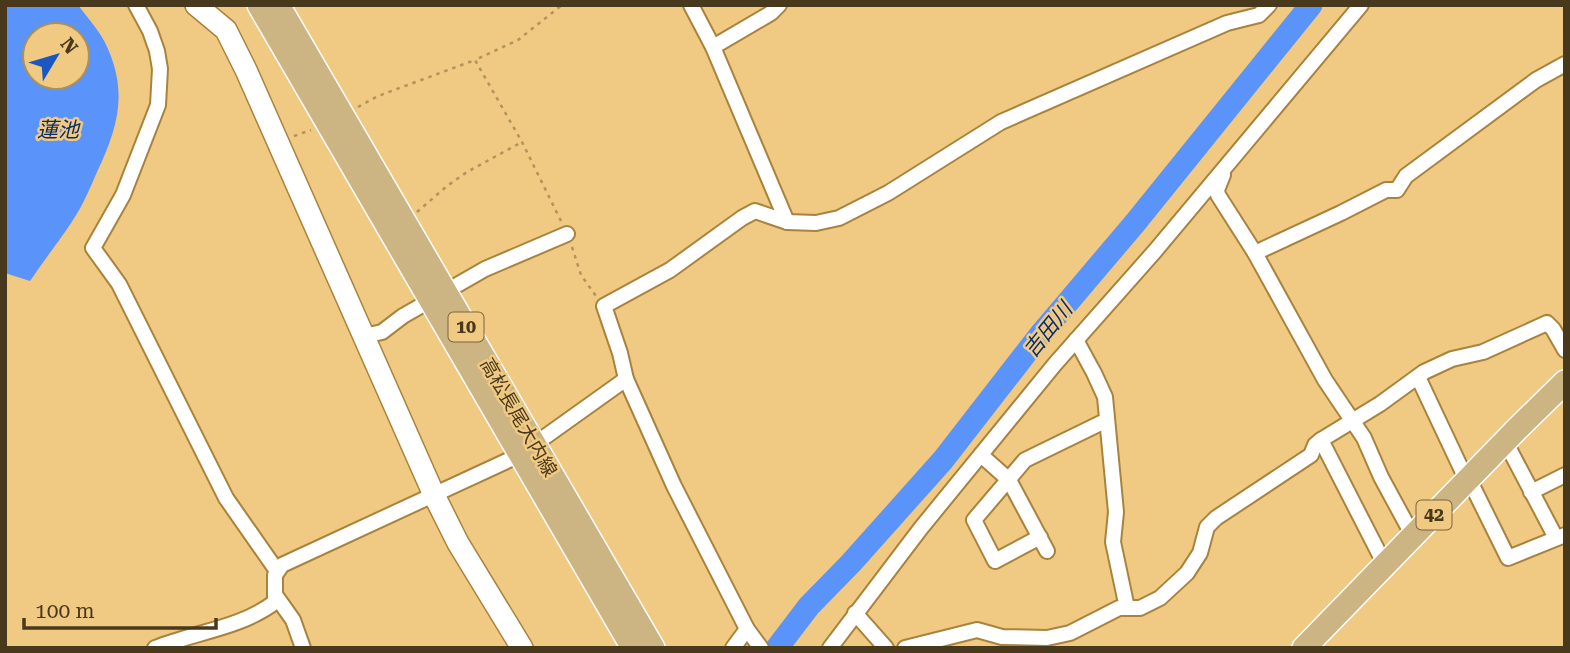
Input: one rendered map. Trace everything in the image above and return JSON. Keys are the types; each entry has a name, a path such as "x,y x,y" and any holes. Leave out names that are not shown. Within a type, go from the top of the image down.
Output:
{"main road":[{"name":"高松長尾大内線","path":"259,5 439,297"},
{"name":"高松長尾大内線","path":"278,5 439,297 527,449 633,648"},
{"name":"42","path":"1304,648 1565,382"},
{"name":"高松長尾大内線","path":"527,449 653,648"}],"street":[{"path":"136,5 157,51 160,69 158,105 124,195 93,248 119,284 226,498 277,570"},
{"path":"196,5 226,30 278,141 434,495 458,543 522,648"},
{"path":"691,5 713,47 787,222"},
{"path":"713,47 771,13 779,5"},
{"path":"760,647 747,629 679,497 626,379 621,353 604,306 670,270 741,218 755,211 787,222 816,223 839,218 888,194 1001,122 1227,23 1259,15 1269,5"},
{"path":"830,648 921,528 1076,340 1225,168 1353,8"},
{"path":"1255,253 1341,214 1386,190 1397,190 1406,176 1536,80 1565,64"},
{"path":"1225,168 1217,190 1218,195 1255,253 1325,380 1364,438 1381,477 1413,536"},
{"path":"364,337 382,332 403,316 485,269 567,234"},
{"path":"905,648 977,630 1002,637 1046,643 1119,608 1140,608 1160,598 1187,573 1200,553 1207,527 1216,518 1311,455 1321,440 1418,377 1452,359 1483,352 1546,323 1553,329 1565,350"},
{"path":"1076,340 1105,397 1116,512 1113,542 1127,608"},
{"path":"1418,377 1508,558 1560,537 1531,492 1505,442"},
{"path":"155,648 242,621 267,608 275,602 275,575 282,565 527,449 626,379"},
{"path":"1040,537 995,561 974,520 1025,460 1107,420"},
{"path":"1321,440 1385,565"},
{"path":"981,455 1009,480 1047,551"},
{"path":"1531,492 1565,475"},
{"path":"276,596 293,620 303,648"},
{"path":"855,613 886,648"},
{"path":"733,648 747,629"}],"path":[{"path":"351,111 378,96 475,60 518,40 562,5"},
{"path":"412,216 467,172 522,142 475,60"},
{"path":"278,141 320,127"}],"water":[{"name":"蓮池","path":"5,5 78,5 90,21 21,21 21,91 91,91 91,22 102,37 114,66 118,82 118,112 110,141 80,208 30,281 5,273"}],"waterway":[{"name":"吉田川","path":"777,648 809,606 943,460 1040,335 1135,223 1311,5"}]}
